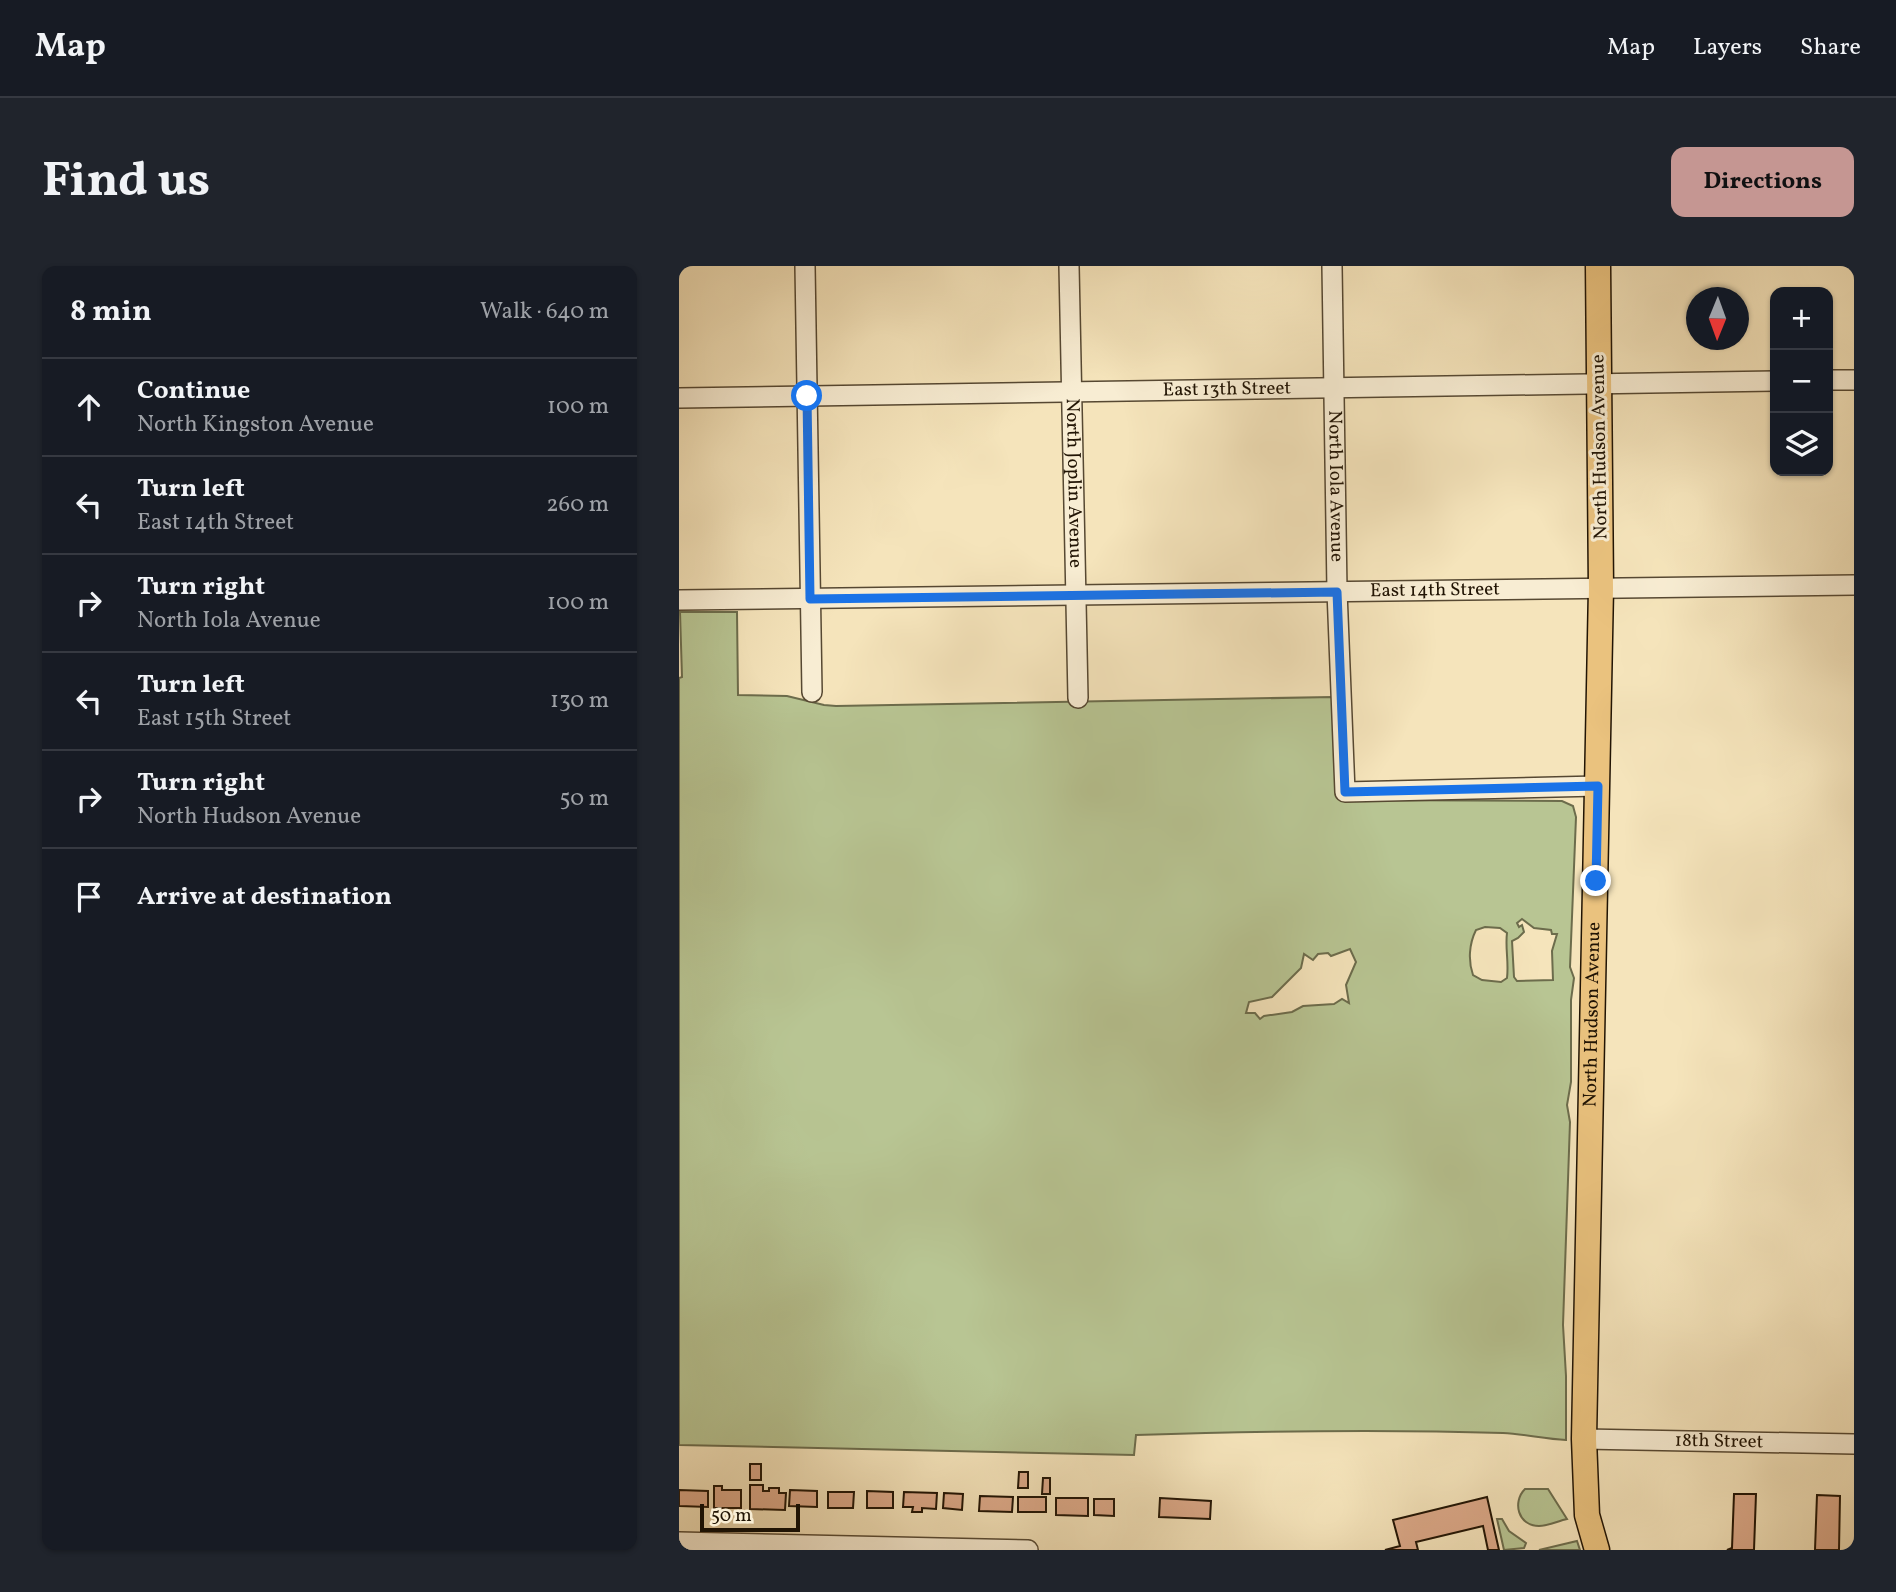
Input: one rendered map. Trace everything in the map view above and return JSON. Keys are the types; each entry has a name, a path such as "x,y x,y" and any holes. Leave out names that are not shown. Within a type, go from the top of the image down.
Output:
{"main road":[{"name":"North Hudson Avenue","path":"1597,1550 1587,1515 1584,1439 1601,589 1598,266"}],"street":[{"path":"805,266 812,692"},
{"name":"North Joplin Avenue","path":"1069,266 1078,698"},
{"name":"North Iola Avenue","path":"1332,266 1337,592 1345,792 1598,786"},
{"path":"1833,380 1854,380"},
{"name":"East 13th Street","path":"679,398 1770,381"},
{"name":"East 14th Street","path":"679,600 1854,585"},
{"name":"18th Street","path":"1584,1439 1854,1444"},
{"path":"679,1542 1028,1550"}],"green space":[{"path":"680,612 737,612 738,695 787,696 836,706 1332,697 1352,800 1562,801 1573,806 1576,817 1570,967 1574,978 1571,1000 1571,1082 1567,1105 1570,1122 1563,1325 1566,1440 1503,1433 1411,1431 1136,1435 1134,1455 679,1445 679,678 682,677","holes":["1522,919 1534,928 1551,930 1552,934 1557,934 1552,951 1553,980 1517,981 1514,977 1512,941 1524,932 1522,925 1519,927 1517,923","1485,927 1500,928 1507,933 1507,978 1501,982 1482,980 1473,975 1470,953 1476,930","1350,949 1356,962 1346,985 1349,1003 1342,999 1334,1004 1303,1006 1292,1012 1260,1019 1255,1013 1246,1013 1249,1002 1272,997 1301,968 1304,954 1313,960 1318,954 1328,953 1331,956"]},
{"path":"1525,1489 1548,1489 1567,1519 1542,1526 1526,1522 1518,1506"},
{"path":"1497,1519 1502,1519 1509,1531 1526,1543 1524,1548 1504,1550"},
{"path":"1577,1541 1580,1550 1539,1550"}],"building":[{"path":"750,1464 761,1464 761,1480 750,1480"},
{"path":"1019,1472 1028,1472 1028,1488 1018,1488"},
{"path":"1043,1478 1050,1478 1050,1494 1042,1494"},
{"path":"750,1485 763,1485 763,1491 779,1488 779,1493 786,1493 785,1510 750,1509"},
{"path":"714,1486 722,1486 722,1490 741,1490 741,1508 714,1508"},
{"path":"679,1490 708,1491 708,1507 679,1506"},
{"path":"790,1490 817,1491 817,1507 789,1506"},
{"path":"867,1491 893,1492 893,1508 867,1508"},
{"path":"828,1492 854,1492 853,1508 828,1508"},
{"path":"904,1492 937,1493 936,1509 922,1508 922,1512 912,1512 913,1507 903,1507"},
{"path":"944,1493 963,1494 962,1510 943,1508"},
{"path":"1734,1494 1756,1494 1754,1550 1727,1550 1732,1548"},
{"path":"1817,1495 1840,1496 1839,1550 1815,1550"},
{"path":"980,1496 1013,1497 1012,1512 979,1511"},
{"path":"1018,1497 1046,1497 1046,1512 1018,1512"},
{"path":"1487,1497 1499,1550 1488,1550 1483,1526 1416,1542 1418,1550 1385,1550 1400,1546 1393,1520"},
{"path":"1056,1498 1088,1498 1088,1516 1056,1515"},
{"path":"1160,1498 1211,1501 1210,1519 1159,1517"},
{"path":"1094,1499 1114,1499 1114,1516 1094,1515"}],"route":[{"path":"807,396 810,599 1337,592 1345,792 1598,786 1596,881"}]}
